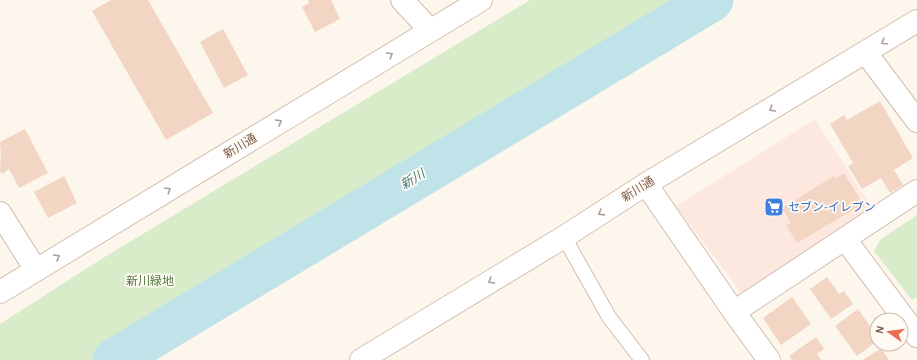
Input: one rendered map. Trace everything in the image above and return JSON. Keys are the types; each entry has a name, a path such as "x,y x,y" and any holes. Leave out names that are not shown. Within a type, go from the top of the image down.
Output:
{"street":[{"path":"402,0 430,30"},
{"name":"新川通","path":"0,292 481,0"},
{"name":"新川通","path":"361,360 564,237 646,184 917,22"},
{"path":"866,53 917,121"},
{"path":"646,184 769,360"},
{"path":"734,312 917,191"},
{"path":"0,213 36,270"},
{"path":"845,239 917,336"}],"lane":[{"path":"564,237 609,317 642,360"}],"shaded area":[{"name":"セブン-イレブン","path":"815,119 872,208 742,294 676,206"}],"green space":[{"name":"新川緑地","path":"530,0 696,0 102,360 0,360 0,324 103,258"},
{"path":"917,215 917,297 912,300 874,251 881,239"}],"building":[{"path":"111,0 148,0 213,113 166,140 92,11"},
{"path":"308,0 331,0 340,19 315,32 302,7 309,3"},
{"path":"223,29 248,75 224,88 200,42"},
{"path":"880,101 913,158 894,170 903,185 890,193 881,178 862,189 848,166 853,163 830,124 844,115 847,120"},
{"path":"25,129 48,173 19,188 9,169 2,174 0,171 0,142"},
{"path":"844,173 863,204 797,243 786,225 791,223 782,208 834,176 836,178"},
{"path":"64,176 77,203 48,218 34,192"},
{"path":"827,277 839,294 844,291 853,304 831,319 810,289"},
{"path":"792,297 811,324 781,345 763,318"},
{"path":"858,309 869,325 869,347 857,356 835,326"},
{"path":"816,337 824,349 817,354 821,360 792,360 789,356"},
{"path":"875,352 884,352 889,360 863,360"}],"waterway":[{"name":"新川","path":"114,360 712,0"}],"place":[{"name":"セブン-イレブン","path":"774,207"}]}
